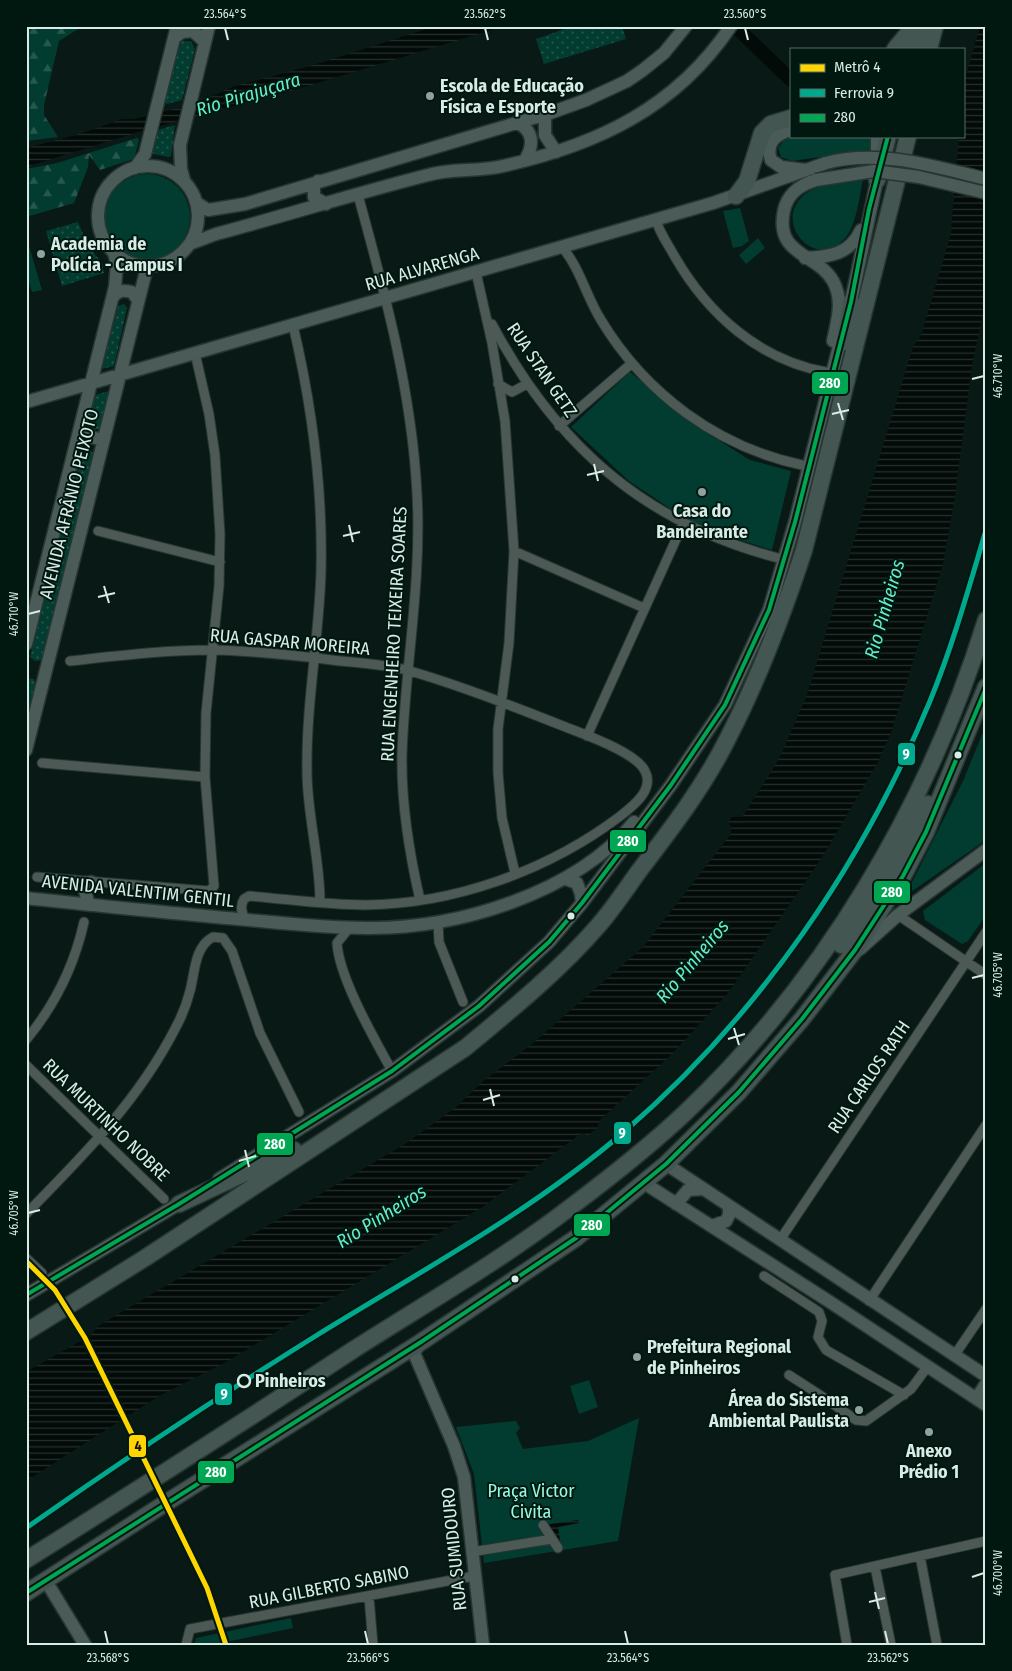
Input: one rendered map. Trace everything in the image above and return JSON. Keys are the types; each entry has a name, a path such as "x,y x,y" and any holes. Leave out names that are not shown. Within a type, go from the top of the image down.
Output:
{"highway":[{"path":"895,48 914,26"},
{"path":"913,48 923,26"},
{"path":"929,48 935,26"},
{"path":"736,196 749,176 762,133 772,124 790,118"},
{"path":"878,180 888,138"},
{"path":"26,1332 349,1126 464,1048 549,975 598,926 697,793 729,737 762,666 784,612 804,550 836,414 907,138"},
{"path":"836,414 851,302"},
{"path":"26,1560 506,1253 565,1212 686,1112 789,999 843,923 909,810 956,704 986,620"},
{"path":"26,1593 421,1342 576,1238 666,1164 739,1092 802,1019 855,950 903,876 926,832 948,776 982,708 986,687"},
{"path":"789,999 812,980 863,915 924,811 948,776"},
{"path":"171,1202 349,1126"},
{"path":"26,1581 104,1532 133,1518 146,1516"}],"main road":[{"path":"184,180 180,152 209,26"},
{"path":"197,203 208,210 226,208 545,115 586,100 627,81 664,53 686,26"},
{"path":"192,243 198,217 197,203 192,190 184,180 157,167 146,166 118,174 111,179 102,193 97,210 98,224 102,237 114,253 129,263 147,266 173,261 192,243 216,234 442,172 484,169 525,160 556,152 604,135 663,99 702,66 731,26"},
{"path":"135,168 145,154 175,32 193,31 204,42"},
{"path":"545,115 545,135 556,152"},
{"path":"517,123 526,128 531,138 532,148 525,160"},
{"path":"790,130 781,133 771,141 769,155 771,160 781,166 806,170"},
{"path":"26,1295 171,1202 392,1071 479,1006 548,942 582,904 672,785 708,734 741,673 769,610 795,522 851,302 870,209 878,180 876,138"},
{"name":"RUA ALVARENGA","path":"26,402 656,220 736,196 826,163 859,157 879,157 930,165 986,178"},
{"name":"AVENIDA VALENTIM GENTIL","path":"26,898 246,920 368,928 438,922 508,902 566,879 598,856 628,830 697,739 725,690 753,632 768,593 826,372 839,315 838,293 828,274 804,258 787,240 783,215 790,196 799,187 816,180 863,172 888,172 919,177 986,193"},
{"path":"318,181 314,190 314,197 326,204"},
{"path":"293,189 300,200 298,212"},
{"path":"804,258 828,256 847,249 858,236 870,209"},
{"name":"AVENIDA AFRÂNIO PEIXOTO","path":"26,644 112,297 117,271 114,253"},
{"name":"AVENIDA AFRÂNIO PEIXOTO","path":"26,750 147,266"},
{"path":"112,297 124,290 132,292 138,300"},
{"path":"78,434 104,440"},
{"path":"855,950 862,948 898,915 986,850"},
{"path":"566,879 577,883 582,904"},
{"path":"88,905 86,891 91,882"},
{"path":"666,1164 869,1301 986,1376"},
{"path":"644,1183 984,1404"},
{"path":"676,1204 688,1190 703,1189"},
{"path":"712,1226 726,1221 729,1207"},
{"path":"728,1237 731,1222 742,1215"},
{"name":"RUA SUMIDOURO","path":"421,1342 414,1354 454,1446 464,1477 483,1645"},
{"path":"984,1404 980,1393 986,1384"},
{"path":"46,1580 85,1645"}],"street":[{"name":"RUA ENGENHEIRO TEIXEIRA SOARES","path":"358,195 386,298 403,379 417,495 416,585 402,755 406,830 420,900"},
{"path":"656,220 660,234 685,274 715,313 758,346 787,362 826,372"},
{"path":"562,247 572,259 600,319 631,364 663,395 704,426 748,449 802,465"},
{"path":"476,272 487,315 505,421 514,551 509,643 498,730 498,773 502,818 515,873"},
{"name":"RUA STAN GETZ","path":"487,315 527,384 559,426 620,484 683,524 728,544 778,558"},
{"path":"293,325 307,385 316,444 320,509 321,570 319,616 308,712 307,772 309,811 320,886 320,902"},
{"path":"42,763 205,777 206,714 220,562 219,507 215,455 195,353"},
{"path":"559,426 631,364"},
{"path":"498,384 512,392"},
{"path":"505,421 507,402 512,392 527,384"},
{"path":"587,736 683,524"},
{"path":"98,531 220,562"},
{"path":"514,551 644,608"},
{"name":"RUA GASPAR MOREIRA","path":"70,661 213,650 314,658 409,671 501,701 587,736 640,763 647,777 646,790"},
{"name":"AVENIDA VALENTIM GENTIL","path":"36,877 209,891 216,882 205,777"},
{"name":"AVENIDA VALENTIM GENTIL","path":"246,920 241,908 246,897 366,905 420,900 474,889 566,851 598,832 627,810 646,790"},
{"path":"898,915 986,976"},
{"path":"26,1040 57,998 77,950 84,922"},
{"path":"438,922 439,942 463,1002"},
{"path":"420,924 439,942"},
{"path":"350,928 337,943 342,965 358,1005 392,1071"},
{"name":"RUA CARLOS RATH","path":"780,1240 986,932"},
{"path":"26,1214 102,1136 138,1090 166,1046 180,1018 190,992 199,953 205,942 217,936 228,943 232,951 260,1033 299,1112"},
{"name":"RUA MURTINHO NOBRE","path":"26,1065 171,1202"},
{"path":"869,1301 986,1125"},
{"path":"26,1258 42,1274"},
{"path":"764,1276 819,1312 822,1321 818,1337 826,1350 904,1395"},
{"path":"954,1356 986,1309"},
{"path":"789,1375 861,1422 872,1418 904,1395 914,1386 928,1366"},
{"path":"543,1525 558,1548"},
{"path":"471,1552 552,1539"},
{"path":"847,1645 835,1575 986,1541"},
{"path":"920,1556 937,1645"},
{"path":"875,1567 890,1645"},
{"name":"RUA GILBERTO SABINO","path":"186,1645 190,1630 474,1576"},
{"path":"368,1597 373,1645"}],"green space":[{"path":"26,26 83,26 59,41 44,105 44,115 58,137 26,141"},
{"path":"573,26 622,26 626,39 544,64 536,39"},
{"path":"183,41 191,41 195,49 182,100 167,104 164,101 178,45"},
{"path":"175,125 171,156 153,154 152,151 158,130"},
{"path":"790,137 870,138 871,150 792,161 781,157 778,148 785,139"},
{"path":"137,138 139,140 134,159 100,170 89,155 88,167 74,203 26,217 26,169 57,163"},
{"path":"147,174 164,177 178,186 187,200 190,217 187,234 178,248 164,257 147,260 130,257 116,248 107,234 104,217 107,200 116,186 130,177"},
{"path":"863,179 855,218 846,237 834,247 821,250 810,246 800,238 794,228 793,215 797,203 808,192 828,184"},
{"path":"740,208 749,241 742,246 733,248 723,211"},
{"path":"78,222 88,246 102,263 104,273 62,286 46,231"},
{"path":"26,236 42,290 32,292 26,273"},
{"path":"758,238 765,248 746,264 739,255"},
{"path":"124,304 127,308 114,366 101,369 118,306"},
{"path":"630,372 696,426 750,460 791,471 772,550 708,530 686,519 629,481 571,427"},
{"path":"109,391 100,429 89,430 87,427 95,395"},
{"path":"89,448 93,453 42,660 35,661 30,657 81,450"},
{"path":"26,678 34,679 36,683 26,724"},
{"path":"986,725 986,840 905,896 963,781"},
{"path":"986,863 986,915 968,941 962,944 925,920 923,911"},
{"path":"589,1380 598,1407 579,1414 570,1386"},
{"name":"Praça Victor Civita","path":"639,1418 618,1541 484,1563 474,1474 456,1427 516,1421 520,1428 516,1433 523,1449 588,1441"},
{"path":"291,1618 293,1628 212,1645 194,1645 196,1638"}],"water":[{"path":"436,26 505,26 298,89 145,130 26,167 26,148 80,134 122,119 134,119 195,104 235,86 310,66"},
{"name":"Rio Pinheiros","path":"980,26 986,26 986,301 972,365 955,496 943,564 892,730 878,762 821,859 728,993 672,1054 600,1120 597,1128 587,1136 584,1133 579,1135 484,1206 228,1361 159,1396 26,1481 26,1372 91,1335 98,1326 405,1144 455,1108 481,1083 532,1044 643,947 731,834 731,827 728,822 732,817 743,816 779,759 807,695 913,347 921,336 951,233 959,138 964,138 964,83"},
{"path":"578,1520 579,1523 558,1527 561,1548 544,1525"}],"waterway":[{"name":"Rio Pirajuçara","path":"735,26 790,79"}],"metro line":[{"name":"4","path":"26,1261 55,1290 85,1338 207,1588 226,1645"}],"rail line":[{"name":"9","path":"26,1528 241,1383 513,1215 589,1160 625,1131 674,1086 720,1038 763,987 803,934 873,821 903,762 930,701 946,659 986,530"}],"transit line":[{"name":"280","path":"26,1295 179,1204 392,1071 479,1006 549,942 582,903 671,785 725,705 769,610 795,522 851,302 869,209 887,138"},
{"name":"280","path":"26,1593 421,1342 576,1238 666,1164 739,1092 802,1019 855,950 903,876 926,832 986,688"}],"place":[{"name":"Escola de Educação Física e Esporte","path":"430,96"},
{"name":"Academia de Polícia - Campus I","path":"41,254"},
{"name":"Casa do Bandeirante","path":"702,492"},
{"name":"Prefeitura Regional de Pinheiros","path":"637,1357"},
{"name":"Pinheiros","path":"244,1381"},
{"name":"Área do Sistema Ambiental Paulista","path":"859,1410"},
{"name":"Anexo Prédio 1","path":"929,1432"}]}
